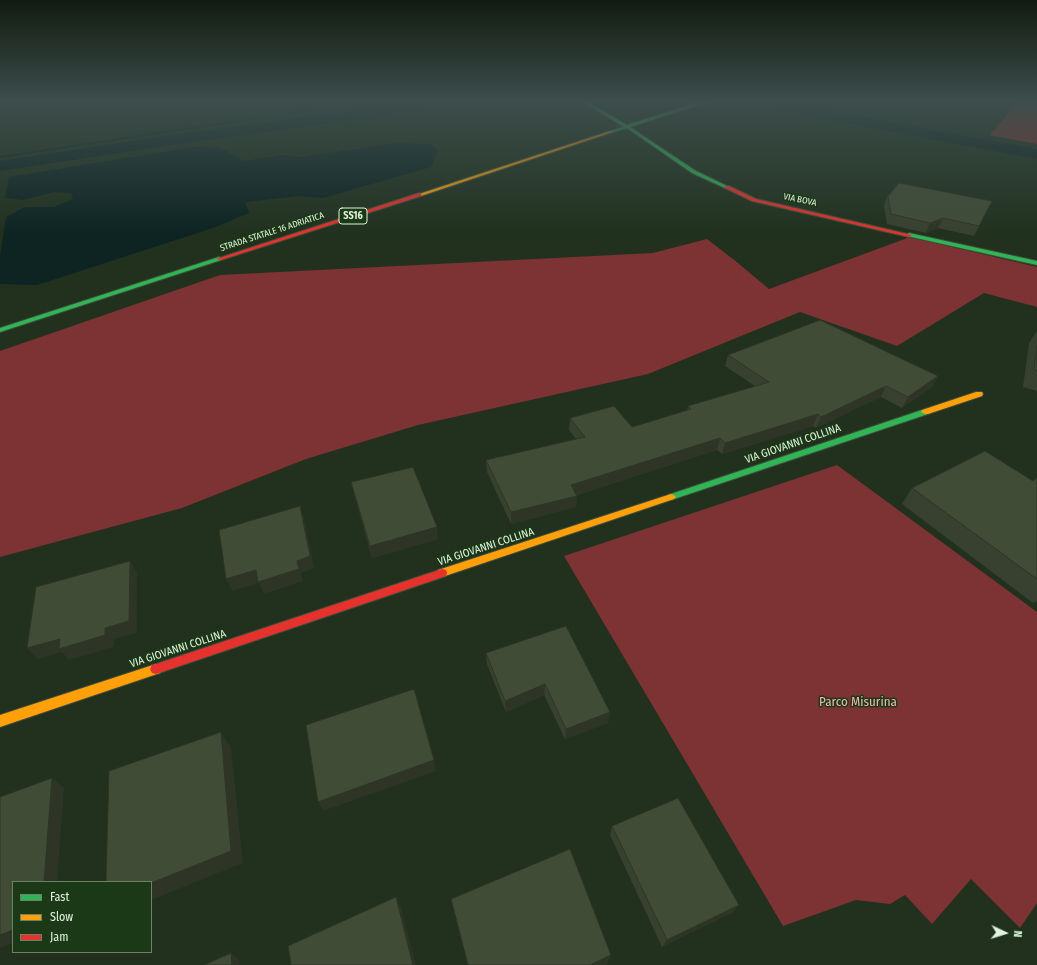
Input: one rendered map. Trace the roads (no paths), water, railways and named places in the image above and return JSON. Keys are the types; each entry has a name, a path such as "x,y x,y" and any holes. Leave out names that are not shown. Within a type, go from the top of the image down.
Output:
{"street":[{"name":"STRADA STATALE 16 ADRIATICA","path":"0,330 576,145"},
{"name":"VIA BOVA","path":"654,145 694,172 754,200 1037,263"},
{"name":"VIA GIOVANNI COLLINA","path":"0,721 979,394"}],"water":[{"path":"382,145 433,145 438,151 431,167 323,198 298,196 245,202 249,213 213,228 37,285 0,284 0,256 6,217 25,207 54,207 73,199 71,193 54,192 23,200 5,198 9,177 194,147 221,148 244,161 281,155 303,157"}],"waterway":[{"path":"0,157 80,145"},
{"path":"0,166 139,145"},
{"path":"989,145 1037,154"}],"park label":[{"name":"Parco Misurina","path":"858,702"}]}
